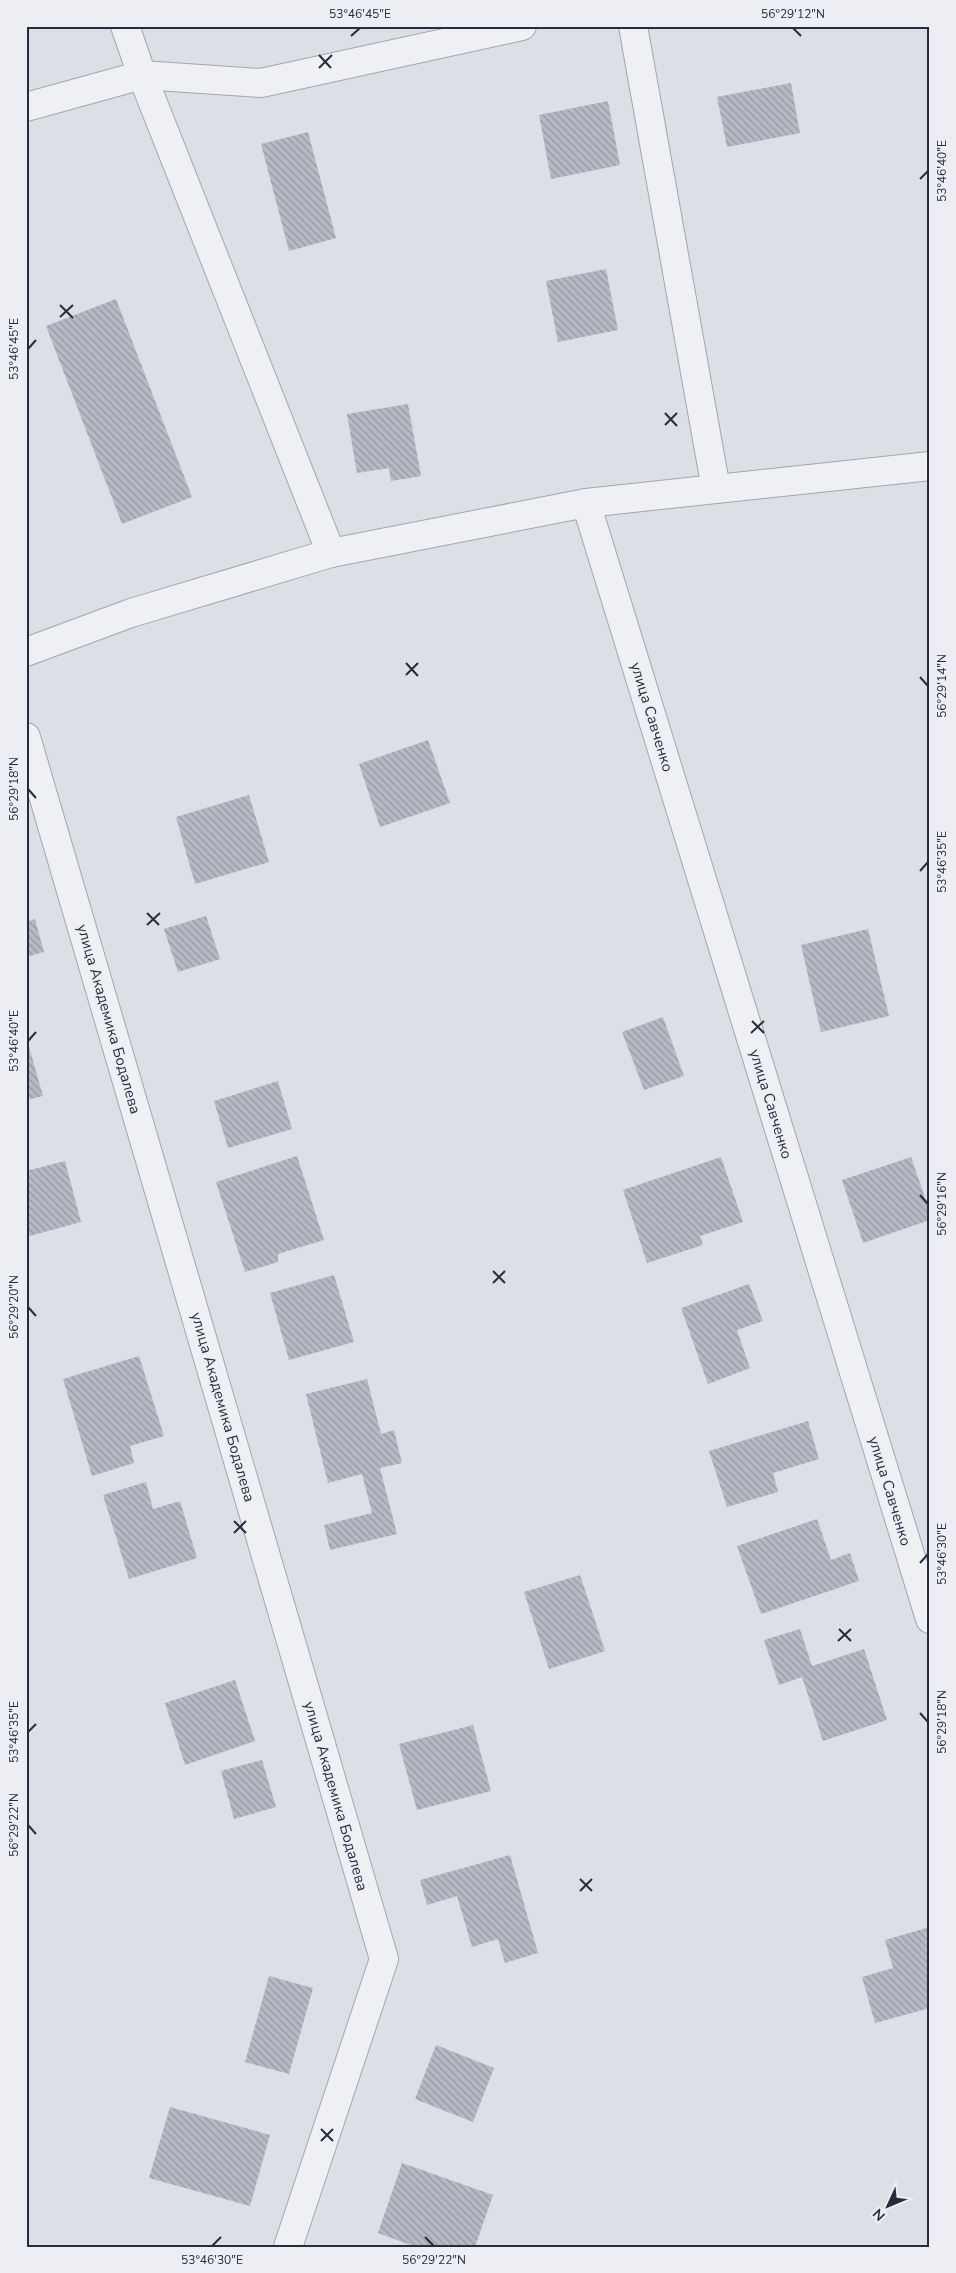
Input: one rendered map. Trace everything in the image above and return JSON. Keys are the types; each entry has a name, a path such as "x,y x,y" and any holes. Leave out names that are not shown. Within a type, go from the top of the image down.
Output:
{"street":[{"path":"125,26 142,74 331,552"},
{"path":"26,107 142,74 261,83 522,26"},
{"path":"633,26 716,488"},
{"path":"26,652 131,613 331,552 586,504 716,488 930,466"},
{"name":"улица Савченко","path":"586,504 930,1619"},
{"name":"улица Академика Бодалева","path":"26,737 384,1959 288,2247"}],"building":[{"path":"791,83 800,133 727,147 717,97"},
{"path":"608,101 620,165 551,179 539,115"},
{"path":"308,132 336,238 289,251 261,144"},
{"path":"606,269 618,330 558,342 546,281"},
{"path":"116,299 192,497 122,524 46,326"},
{"path":"408,404 421,476 391,481 389,468 357,473 347,414"},
{"path":"428,740 450,803 380,827 359,764"},
{"path":"249,795 269,862 195,884 176,817"},
{"path":"206,916 220,959 178,972 164,929"},
{"path":"35,919 44,952 26,957 26,922"},
{"path":"868,929 889,1016 821,1032 801,945"},
{"path":"663,1017 684,1076 644,1090 622,1032"},
{"path":"26,1036 43,1096 26,1100"},
{"path":"278,1081 292,1129 228,1148 214,1101"},
{"path":"297,1156 324,1240 278,1254 278,1262 245,1272 216,1182"},
{"path":"721,1157 743,1222 700,1236 703,1245 647,1263 623,1190"},
{"path":"911,1157 930,1212 930,1220 863,1243 842,1180"},
{"path":"65,1161 81,1222 26,1237 26,1171"},
{"path":"334,1275 354,1342 289,1360 270,1293"},
{"path":"749,1284 763,1321 737,1330 750,1368 708,1384 681,1308"},
{"path":"139,1356 164,1436 130,1446 134,1463 92,1476 63,1379"},
{"path":"367,1379 381,1434 394,1430 402,1463 380,1468 397,1534 330,1550 324,1525 372,1513 362,1474 328,1483 306,1394"},
{"path":"808,1421 819,1459 773,1473 778,1492 727,1507 709,1451"},
{"path":"146,1482 153,1509 180,1501 197,1558 129,1579 103,1495"},
{"path":"817,1519 831,1560 850,1553 859,1581 761,1614 737,1546"},
{"path":"580,1575 605,1651 549,1669 524,1592"},
{"path":"800,1629 812,1666 864,1649 887,1720 823,1741 802,1677 779,1685 764,1640"},
{"path":"235,1680 255,1741 185,1765 165,1703"},
{"path":"473,1725 491,1791 417,1810 399,1744"},
{"path":"262,1760 276,1807 234,1819 221,1771"},
{"path":"510,1855 538,1953 505,1963 498,1939 472,1947 457,1896 427,1905 420,1880"},
{"path":"930,1927 930,2008 875,2023 862,1977 893,1968 885,1940"},
{"path":"269,1976 313,1988 289,2074 245,2062"},
{"path":"436,2045 494,2068 473,2122 415,2099"},
{"path":"170,2107 270,2135 250,2206 149,2178"},
{"path":"402,2163 493,2195 475,2247 416,2247 378,2233"}]}
